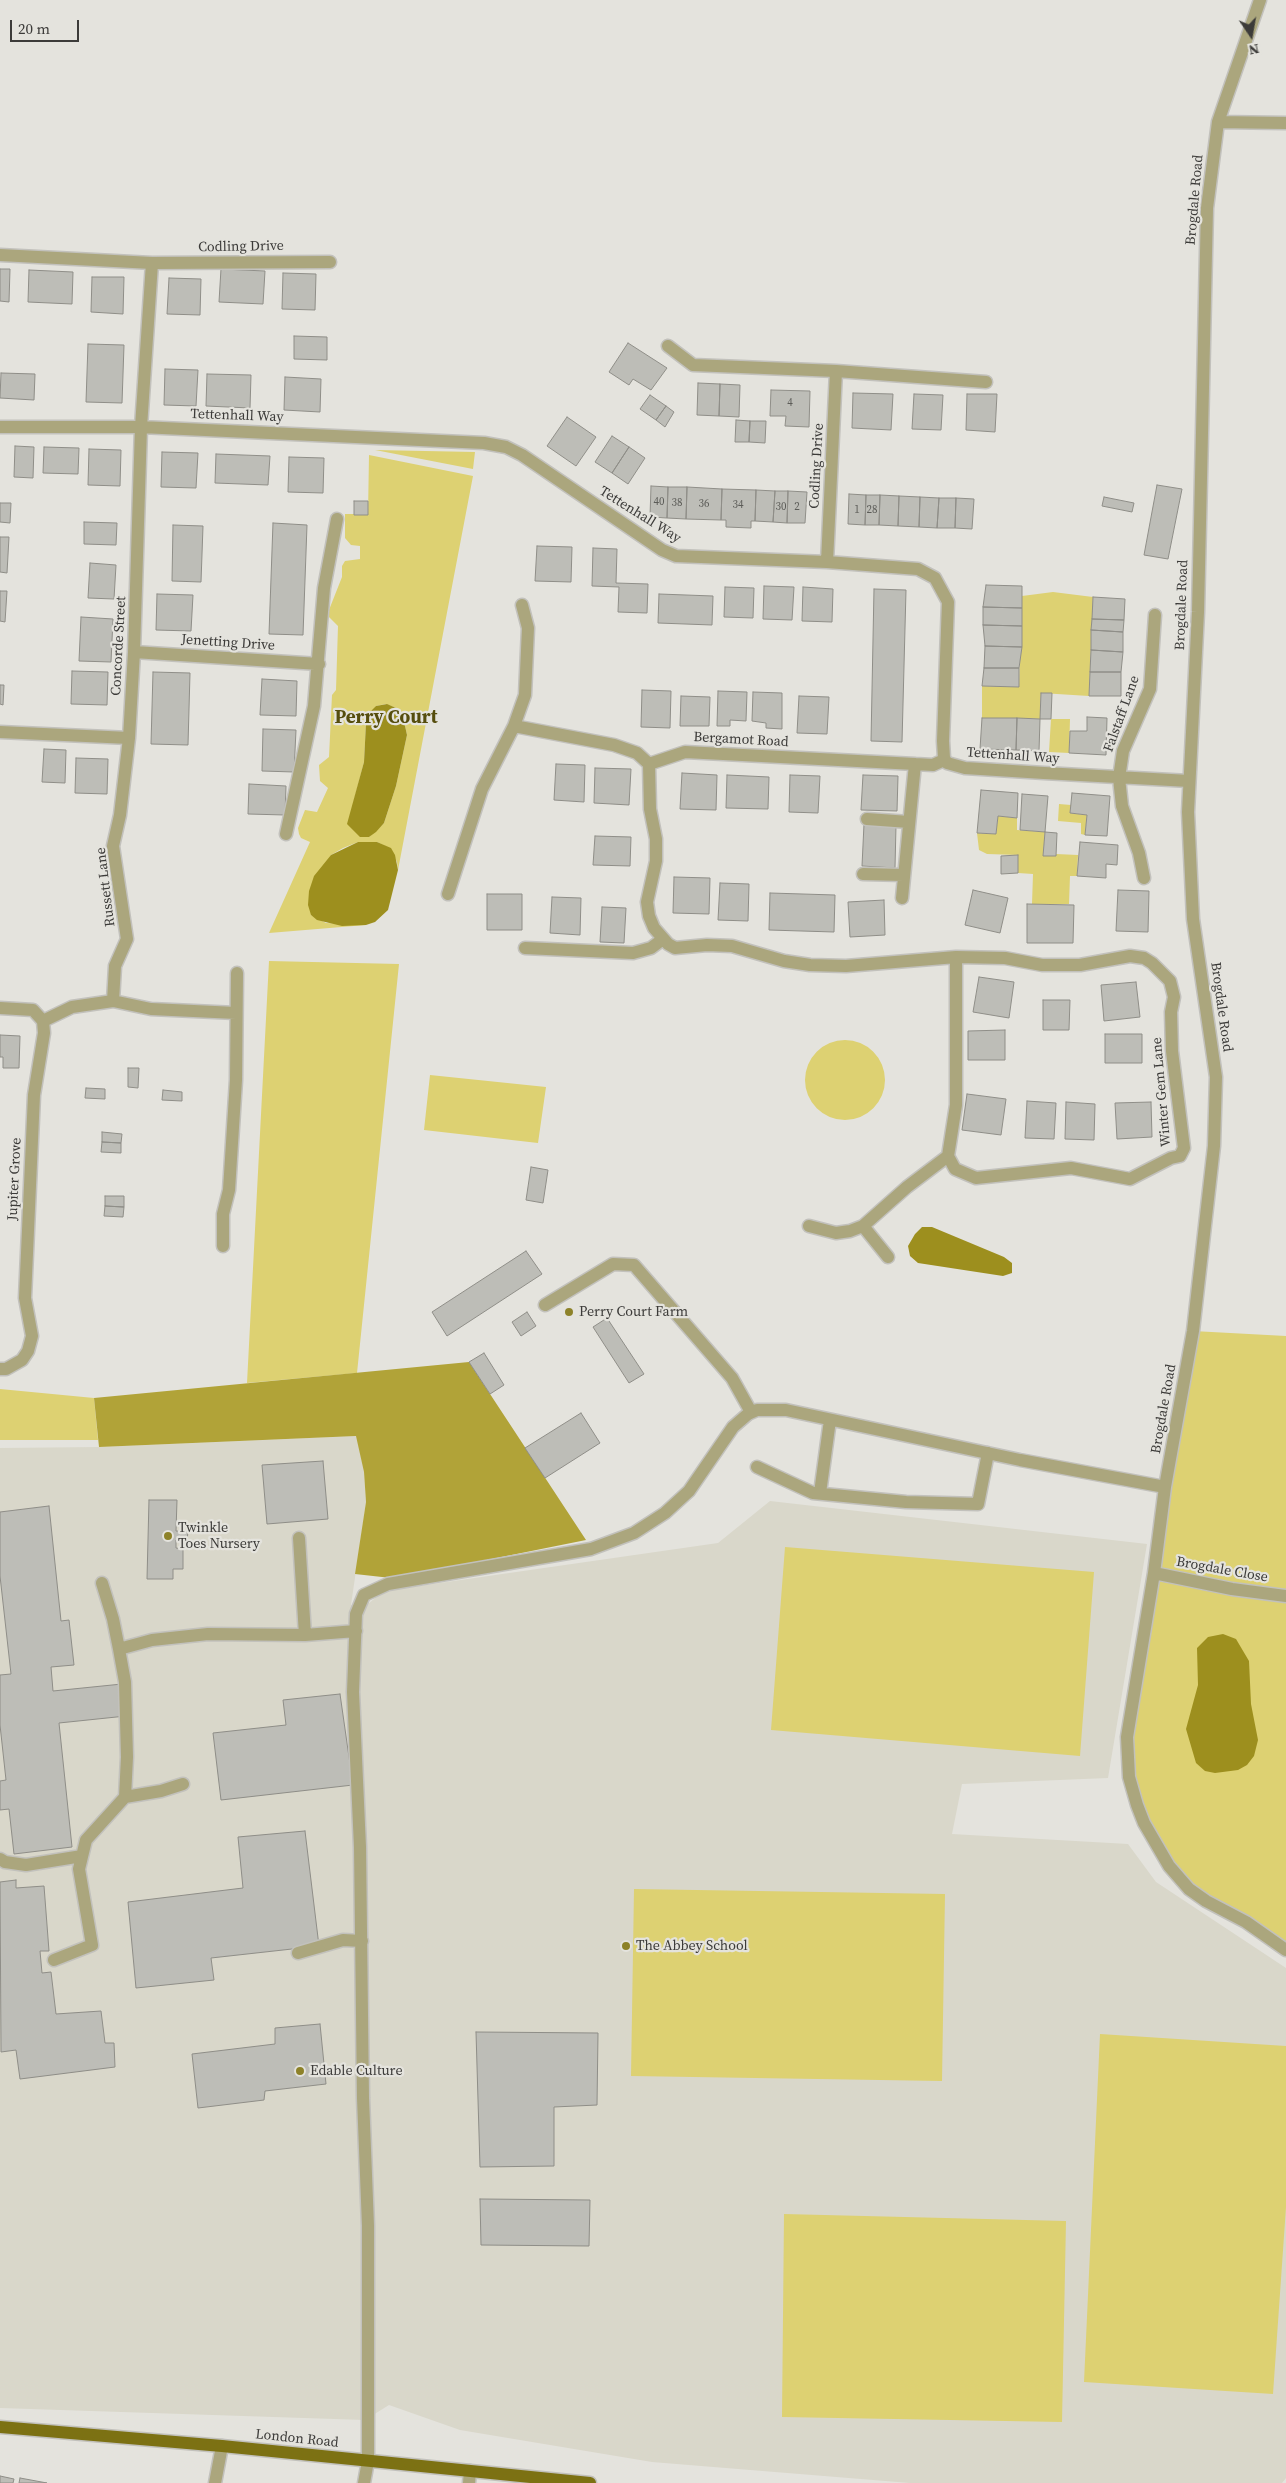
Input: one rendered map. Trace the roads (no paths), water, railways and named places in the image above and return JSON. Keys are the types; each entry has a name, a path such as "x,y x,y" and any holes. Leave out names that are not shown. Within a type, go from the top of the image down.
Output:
{"main road":[{"name":"London Road","path":"0,2427 222,2446 368,2461 470,2477 590,2483"}],"street":[{"name":"Brogdale Road","path":"1260,0 1218,122 1207,208 1198,612 1189,781 1189,842 1193,919 1214,1057 1217,1098 1214,1146 1198,1302 1165,1487 1154,1573 1126,1737 1129,1777 1137,1805 1153,1841 1178,1878 1206,1901 1246,1922 1286,1950"},
{"path":"1218,122 1286,123"},
{"name":"Codling Drive","path":"0,255 152,263 330,262"},
{"path":"141,427 152,263"},
{"path":"668,346 693,365 986,382"},
{"name":"Codling Drive","path":"827,562 836,372"},
{"name":"Tettenhall Way","path":"0,427 141,427 459,441 506,447 522,455 662,550 676,556 827,562 918,569 929,573 940,584 948,602 944,760 948,764 958,767 1189,781"},
{"name":"Concorde Street","path":"128,738 134,652 141,427"},
{"path":"286,834 310,726 319,664 324,588 337,519"},
{"path":"448,894 482,789 514,726 525,695 528,628 522,605"},
{"name":"Falstaff Lane","path":"1144,878 1139,853 1122,806 1119,778 1123,751 1150,689 1155,616"},
{"name":"Jenetting Drive","path":"134,652 319,664"},
{"path":"514,726 614,745 637,754 649,764 650,809 656,839 656,861 647,902 649,916 654,928 663,939 650,948 633,953 525,948"},
{"path":"0,732 128,738"},
{"name":"Russett Lane","path":"113,1001 115,966 127,939 113,846 120,815 128,738"},
{"name":"Bergamot Road","path":"649,764 685,752 933,765 944,760"},
{"path":"902,898 915,764"},
{"path":"867,819 909,822"},
{"path":"864,874 904,875"},
{"name":"Winter Gem Lane","path":"663,939 675,948 707,945 732,946 784,961 810,965 846,966 956,957 1005,958 1052,965 1080,965 1130,956 1144,958 1152,963 1170,981 1174,997 1171,1012 1172,1051 1184,1148 1180,1156 1171,1158 1130,1179 1064,1168 976,1178 955,1169 948,1156"},
{"path":"809,1226 836,1232 850,1231 863,1226 907,1187 948,1156 956,1105 956,957"},
{"path":"223,1246 223,1214 230,1186 236,1080 237,972"},
{"path":"0,1008 33,1010 43,1021 72,1007 113,1001 150,1009 236,1013"},
{"name":"Jupiter Grove","path":"0,1369 6,1369 22,1360 28,1351 32,1336 25,1298 34,1095 43,1046 43,1021"},
{"path":"863,1226 888,1257"},
{"path":"545,1305 614,1264 634,1265 732,1378 751,1412"},
{"path":"364,2483 368,2461 368,2226 363,2098 362,1941 353,1692 356,1614 364,1595 388,1584 591,1550 634,1533 665,1513 688,1491 733,1427 751,1412 778,1409 988,1453 1165,1487"},
{"path":"820,1493 830,1420"},
{"path":"757,1467 813,1493 906,1502 978,1504 988,1453"},
{"path":"298,1538 305,1634"},
{"name":"Brogdale Close","path":"1154,1573 1232,1589 1286,1596"},
{"path":"54,1960 92,1945 79,1869 86,1840 125,1796 127,1757 125,1682 113,1619 102,1583"},
{"path":"119,1649 152,1640 208,1634 305,1634 356,1631"},
{"path":"125,1796 161,1791 183,1784"},
{"path":"0,1859 5,1862 26,1865 82,1856"},
{"path":"298,1953 343,1940 362,1941"},
{"path":"215,2483 222,2446"}],"place":[{"name":"Perry Court Farm","path":"569,1312"},
{"name":"Twinkle Toes Nursery","path":"168,1536"},
{"name":"The Abbey School","path":"626,1946"},
{"name":"Edable Culture","path":"300,2071"}],"district":[{"name":"Perry Court","path":"386,718"}]}
